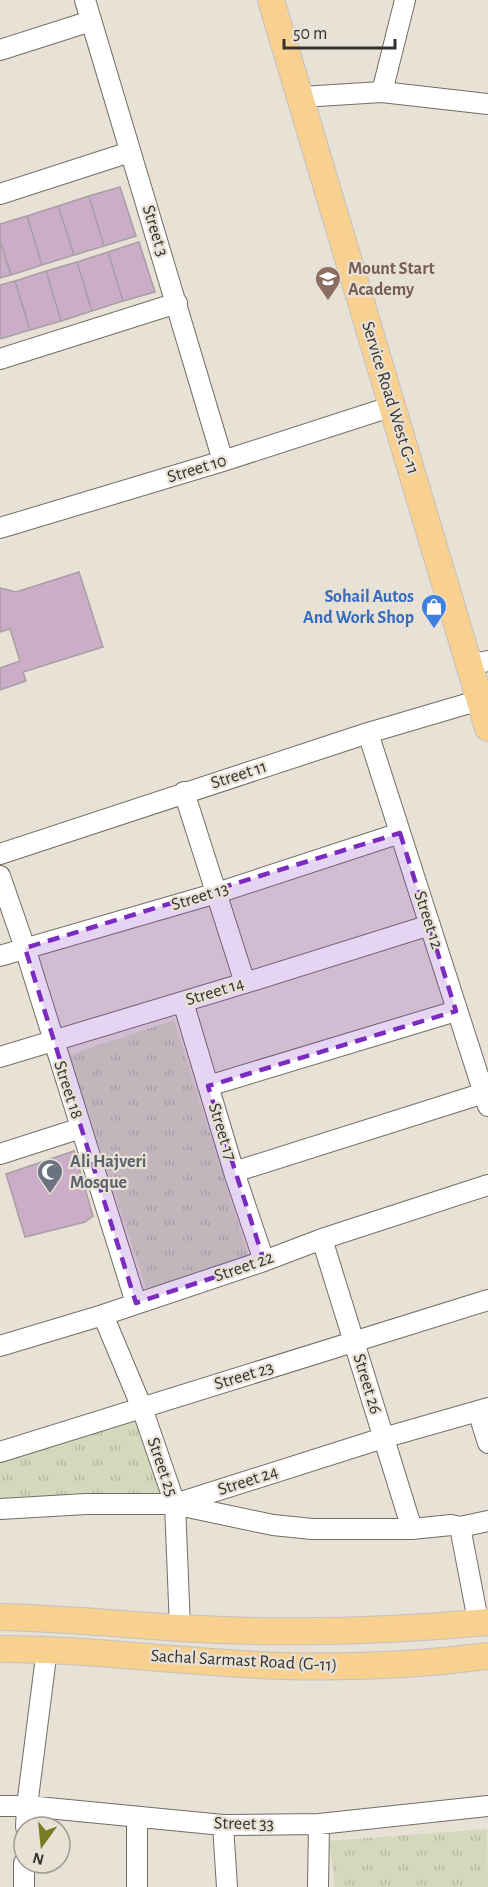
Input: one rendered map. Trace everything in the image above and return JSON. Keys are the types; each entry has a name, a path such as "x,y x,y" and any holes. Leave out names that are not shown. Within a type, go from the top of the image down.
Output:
{"main road":[{"name":"Service Road West G-11","path":"271,0 393,406 478,663 480,700 488,728"},
{"name":"Sachal Sarmast Road (G-11)","path":"0,1617 48,1618 180,1628 338,1633 419,1629 482,1616"},
{"path":"47,1649 48,1618"},
{"name":"Sachal Sarmast Road (G-11)","path":"0,1649 47,1649 282,1666 392,1665 488,1656"}],"street":[{"name":"Street 3","path":"85,0 223,461"},
{"path":"382,92 405,0"},
{"path":"0,50 92,21"},
{"path":"301,97 382,92 488,104"},
{"path":"0,194 130,152"},
{"path":"0,359 177,303"},
{"name":"Street 10","path":"0,528 223,461 393,406"},
{"name":"Street 11","path":"0,854 368,732 480,700"},
{"name":"Street 12","path":"368,732 486,1100"},
{"path":"184,792 245,983"},
{"name":"Street 13","path":"0,956 216,892 399,833"},
{"name":"Street 18","path":"0,876 25,948 136,1303"},
{"name":"Street 14","path":"0,1057 430,924"},
{"name":"Street 17","path":"183,1002 234,1172 264,1262"},
{"path":"208,1086 456,1011"},
{"path":"234,1172 486,1100"},
{"path":"0,1154 81,1128"},
{"name":"Street 22","path":"0,1346 264,1262 322,1239 488,1185"},
{"name":"Street 26","path":"322,1239 412,1529"},
{"name":"Street 23","path":"0,1452 488,1300"},
{"name":"Street 25","path":"103,1315 142,1408 175,1504 180,1628"},
{"path":"483,1409 488,1443"},
{"name":"Street 24","path":"0,1509 96,1504 175,1504 483,1409"},
{"path":"175,1504 273,1525 312,1529 412,1529 451,1525 460,1527 488,1521"},
{"path":"460,1527 482,1616"},
{"path":"27,1815 47,1649"},
{"name":"Street 33","path":"0,1806 27,1806 223,1825 319,1824 488,1806"},
{"path":"137,1887 138,1818"},
{"path":"318,1887 319,1824"},
{"path":"223,1825 227,1887"}],"highlighted area":[{"path":"400,833 456,1011 208,1086 264,1261 136,1303 25,948"}],"green space":[{"path":"174,1020 250,1261 146,1288 69,1055"},
{"path":"140,1411 169,1501 0,1507 0,1455"},
{"path":"487,1829 488,1887 335,1887 329,1841"}],"building":[{"path":"120,187 136,236 104,246 89,196"},
{"path":"89,196 104,246 74,255 58,206"},
{"path":"58,206 74,255 42,265 27,216"},
{"path":"27,216 42,265 11,275 0,240 0,224"},
{"path":"0,240 11,275 0,278"},
{"path":"139,242 155,292 123,301 108,252"},
{"path":"108,252 123,301 92,311 77,262"},
{"path":"77,262 92,311 61,321 46,271"},
{"path":"46,271 61,321 30,330 15,281"},
{"path":"15,281 30,330 0,339 0,285"},
{"path":"79,572 103,647 23,672 26,681 0,690 0,668 20,661 10,629 0,632 0,588 16,592"},
{"name":"Ali Hajveri Mosque","path":"74,1151 93,1216 85,1222 25,1237 6,1174"}],"place":[{"name":"Mount Start Academy","path":"328,302"},
{"name":"Sohail Autos And Work Shop","path":"434,630"},
{"name":"Ali Hajveri Mosque","path":"50,1195"}]}
